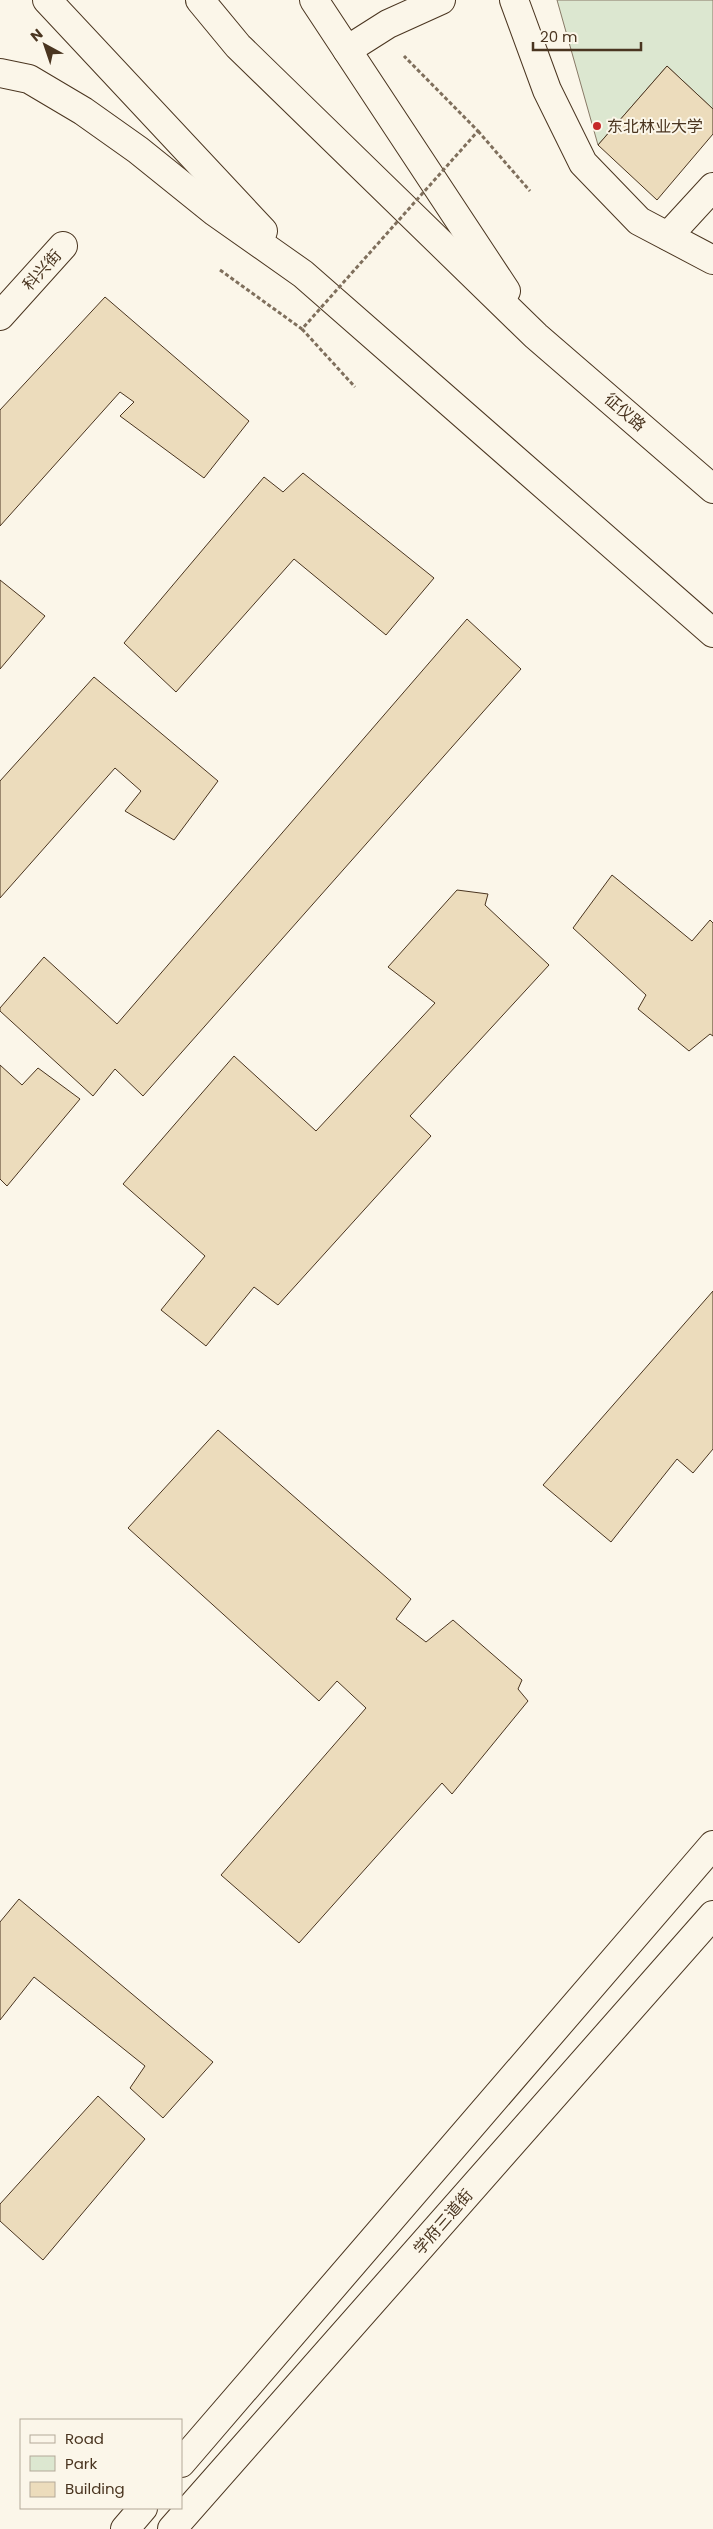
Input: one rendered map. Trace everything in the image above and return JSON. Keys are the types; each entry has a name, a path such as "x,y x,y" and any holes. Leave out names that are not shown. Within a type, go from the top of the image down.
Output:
{"main road":[{"path":"47,0 303,274"},
{"path":"67,0 94,49"},
{"path":"200,0 238,46 536,336"},
{"path":"314,0 536,336"},
{"path":"347,50 388,24 441,0"},
{"path":"514,0 546,90 583,163 639,221 713,260"},
{"path":"0,73 29,79 83,111 138,150 215,212 303,274 713,632"},
{"path":"668,236 713,187"},
{"name":"科兴街","path":"0,316 63,246"},
{"name":"征仪路","path":"536,336 713,489"},
{"path":"182,2462 713,1845"},
{"name":"学府三道街","path":"172,2529 713,1915"},
{"path":"125,2529 142,2509"}],"path":[{"path":"404,56 478,131 530,191"},
{"path":"302,328 478,131"},
{"path":"220,270 302,328 355,387"}],"green space":[{"path":"557,0 713,0 713,109 667,66 598,145"}],"building":[{"path":"667,66 713,109 713,134 657,200 598,145"},
{"path":"105,297 249,421 204,478 120,416 134,402 120,392 0,526 0,410"},
{"path":"303,473 434,578 386,635 294,559 176,692 124,643 264,477 283,492"},
{"path":"0,580 45,616 0,669"},
{"path":"467,619 521,669 143,1096 115,1069 93,1096 0,1011 0,1008 44,957 117,1024"},
{"path":"94,677 218,781 174,840 125,811 141,791 115,768 0,898 0,781"},
{"path":"612,875 692,941 710,920 713,923 713,1036 710,1034 689,1051 638,1009 646,995 573,928"},
{"path":"457,890 488,894 485,905 549,965 410,1116 431,1136 278,1305 254,1287 206,1346 161,1310 205,1256 123,1184 234,1056 316,1131 435,1003 388,967"},
{"path":"0,1065 22,1085 38,1068 80,1099 7,1186 0,1179"},
{"path":"713,1291 713,1449 693,1473 677,1459 611,1542 543,1485"},
{"path":"218,1430 411,1599 396,1619 426,1642 453,1620 522,1680 518,1689 528,1701 452,1794 442,1783 299,1943 221,1875 366,1708 337,1681 319,1701 128,1528"},
{"path":"19,1899 213,2062 163,2118 130,2088 145,2066 34,1977 0,2020 0,1922"},
{"path":"98,2096 145,2139 43,2260 0,2221 0,2204"}],"place":[{"name":"东北林业大学","path":"597,126"}]}
